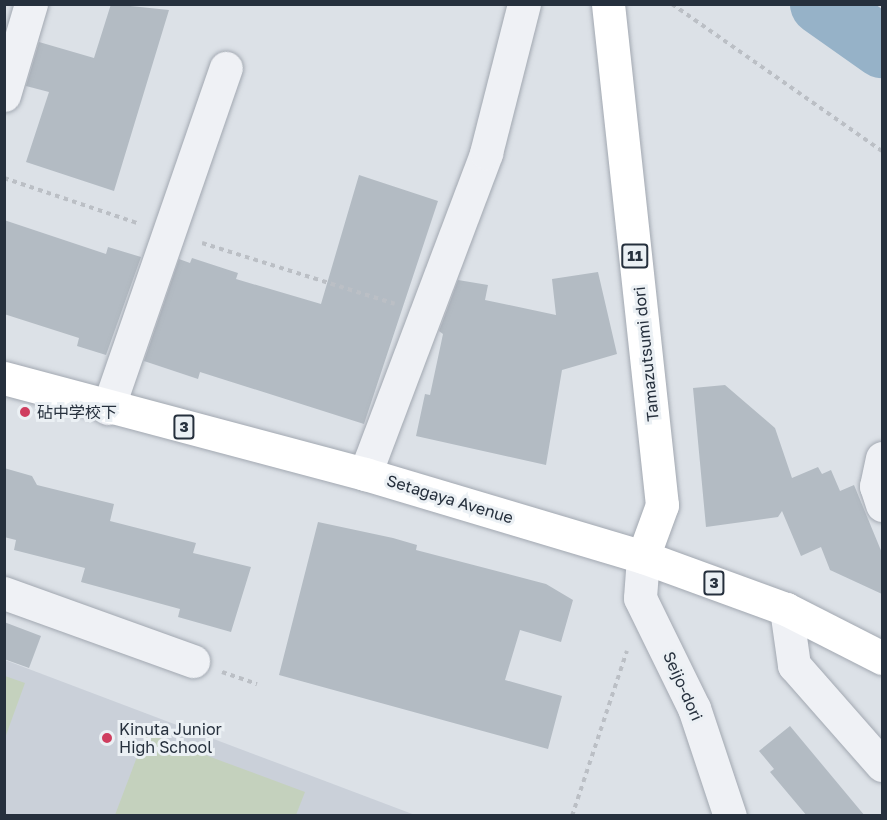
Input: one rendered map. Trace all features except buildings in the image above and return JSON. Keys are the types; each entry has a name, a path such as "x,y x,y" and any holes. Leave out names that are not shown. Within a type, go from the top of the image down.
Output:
{"main road":[{"name":"Tamazutsumi dori","path":"608,4 662,505 643,557"},
{"name":"Setagaya Avenue","path":"4,378 108,408 365,474 643,557 786,609 882,658"}],"street":[{"path":"4,95 31,4"},
{"path":"365,474 428,315 486,153 524,4"},
{"path":"108,408 226,68"},
{"path":"882,458 876,486 882,505"},
{"name":"Seijo-dori","path":"643,557 640,598 694,708 730,816"},
{"path":"4,593 194,661"},
{"path":"786,609 794,665 882,765"}],"path":[{"path":"672,4 882,151"},
{"path":"4,178 168,233 428,315"},
{"path":"572,816 631,640"}],"shaded area":[{"name":"Kinuta Junior High School","path":"5,660 415,815 5,815"}],"green space":[{"path":"4,676 25,683 5,738"},
{"path":"146,733 305,792 296,815 115,815"}],"waterway":[{"path":"821,4 882,47"}],"place":[{"name":"砧中学校下","path":"25,412"},
{"name":"Kinuta Junior High School","path":"107,738"}]}
